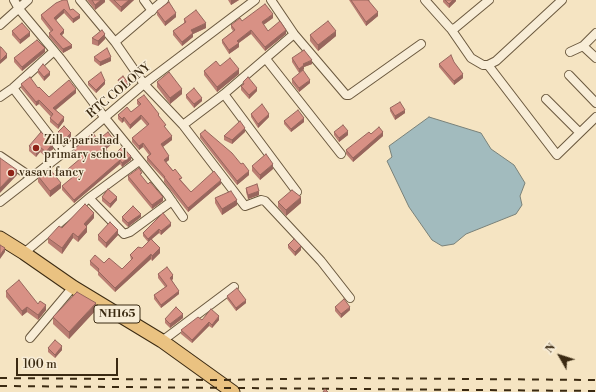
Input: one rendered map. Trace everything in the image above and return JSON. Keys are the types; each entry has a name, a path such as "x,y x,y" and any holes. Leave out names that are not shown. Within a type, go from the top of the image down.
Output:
{"highway":[{"name":"NH165","path":"0,238 24,252 73,287 162,341 233,392"}],"street":[{"path":"14,0 19,9 54,51 183,217"},
{"path":"0,26 28,0"},
{"path":"80,0 115,42 144,84 183,126 245,206 261,200 265,202 321,261 350,298"},
{"path":"144,0 152,11"},
{"path":"115,42 164,0"},
{"name":"RTC COLONY","path":"0,202 30,177 63,153 144,84 255,0"},
{"path":"272,0 294,34 346,95 349,95 421,44"},
{"path":"425,0 452,29 471,58 483,65 488,65 496,61 562,0"},
{"path":"452,29 455,29 489,0"},
{"path":"570,52 583,46 596,33"},
{"path":"183,126 224,94 294,34"},
{"path":"583,46 596,58"},
{"path":"0,97 13,88 54,51"},
{"path":"266,59 341,154"},
{"path":"488,65 556,155 596,117"},
{"path":"569,75 596,103"},
{"path":"13,88 63,153"},
{"path":"224,94 297,192"},
{"path":"546,99 579,132"},
{"path":"0,156 30,177"},
{"path":"24,252 89,198 139,160"},
{"path":"89,198 124,234 130,232 172,201"},
{"path":"30,338 73,287"},
{"path":"162,341 234,287"}],"water":[{"path":"429,117 481,133 491,149 514,165 525,183 520,196 522,205 516,214 466,234 454,244 442,246 432,240 409,207 387,161 392,157 389,146"}],"building":[{"path":"67,0 70,10 73,9 80,15 73,19 64,9 54,18 64,30 60,34 72,45 63,49 49,33 53,30 41,15 56,3"},
{"path":"92,0 101,0 95,5"},
{"path":"114,0 129,0 121,7"},
{"path":"351,0 368,0 378,12 366,22"},
{"path":"445,0 453,0 449,4"},
{"path":"169,2 176,13 165,22 157,11"},
{"path":"265,4 273,14 262,22 268,31 280,21 286,30 265,47 251,30 237,41 239,43 229,50 222,40 235,30 231,25 240,18 242,21"},
{"path":"196,10 206,23 191,30 193,33 182,42 173,31 186,22 184,19"},
{"path":"328,21 336,31 318,45 310,35"},
{"path":"22,23 30,32 20,40 12,31"},
{"path":"102,30 105,34 98,41 92,38"},
{"path":"37,40 45,48 22,67 14,58"},
{"path":"0,47 7,54 0,61"},
{"path":"107,48 111,57 100,62 94,57"},
{"path":"304,50 312,60 303,64 304,65 299,69 292,58"},
{"path":"451,55 454,62 463,74 454,81 439,64"},
{"path":"230,58 239,69 217,87 204,71 216,61 220,66"},
{"path":"43,64 50,72 44,77 38,70"},
{"path":"303,70 310,80 299,88 292,79"},
{"path":"101,72 105,81 96,90 88,82"},
{"path":"169,72 182,89 170,98 157,82"},
{"path":"123,76 128,83 121,87 118,80"},
{"path":"30,77 38,88 39,87 49,97 69,80 76,89 53,108 64,117 58,125 50,118 53,114 39,100 36,102 21,84"},
{"path":"248,77 257,88 249,95 241,86"},
{"path":"194,88 202,98 194,104 186,95"},
{"path":"144,95 159,114 158,115 166,125 164,126 172,136 161,144 169,156 164,160 173,171 175,169 182,178 179,179 191,192 214,171 221,180 188,208 165,177 147,157 151,154 143,143 139,146 132,138 149,124 141,115 130,125 124,117 122,119 118,115 127,107 131,112 141,104 137,100"},
{"path":"400,102 405,110 395,116 390,108"},
{"path":"262,104 269,114 258,124 251,114"},
{"path":"298,110 304,118 291,129 284,121"},
{"path":"240,121 245,128 232,140 224,136"},
{"path":"343,125 348,131 339,138 334,132"},
{"path":"64,126 71,133 65,139 58,132"},
{"path":"379,127 383,132 353,158 346,150 369,132 371,134"},
{"path":"205,130 232,153 241,164 243,163 249,171 237,181 200,134"},
{"path":"41,132 53,143 46,152 40,147 36,152 29,146"},
{"path":"108,132 113,139 104,147 112,157 122,147 131,156 122,163 120,160 74,200 62,186 74,176 68,169 81,158 74,149 93,133 98,140"},
{"path":"266,154 273,164 260,175 252,166"},
{"path":"0,158 17,170 0,188"},
{"path":"49,168 61,183 50,191 38,176"},
{"path":"139,168 142,173 140,174 148,184 150,182 163,197 152,205 128,176"},
{"path":"257,184 259,191 248,195 246,188"},
{"path":"108,189 117,197 110,204 102,197"},
{"path":"292,190 301,197 286,210 278,202"},
{"path":"231,191 237,200 222,209 215,198"},
{"path":"85,204 94,213 84,224 87,227 78,237 73,233 62,248 48,238 59,226 62,228"},
{"path":"133,206 141,214 128,223 122,217"},
{"path":"163,213 171,223 161,231 159,229 148,239 143,233"},
{"path":"110,222 118,230 106,243 98,235"},
{"path":"151,239 160,248 152,256 151,254 115,288 90,261 95,255 104,263 109,258 122,269 133,258 130,255 138,247 142,248"},
{"path":"294,239 301,246 295,252 288,245"},
{"path":"0,245 5,248 0,255"},
{"path":"167,267 173,275 170,278 179,291 161,305 154,295 167,286 158,274"},
{"path":"19,280 38,304 40,301 46,305 38,315 27,307 22,311 6,291"},
{"path":"237,288 246,300 236,308 227,296"},
{"path":"77,292 96,303 69,332 53,317"},
{"path":"344,299 350,307 341,314 335,307"},
{"path":"176,307 183,314 170,324 165,319"},
{"path":"211,309 219,316 212,325 209,322 192,340 181,330 198,317 202,320"},
{"path":"55,340 62,346 55,355 48,348"}],"railway":[{"path":"0,378 216,380 352,378 596,380"},
{"path":"0,386 596,391"}],"place":[{"name":"Zilla parishad primary school","path":"36,148"},
{"name":"vasavi fancy","path":"11,173"}]}
